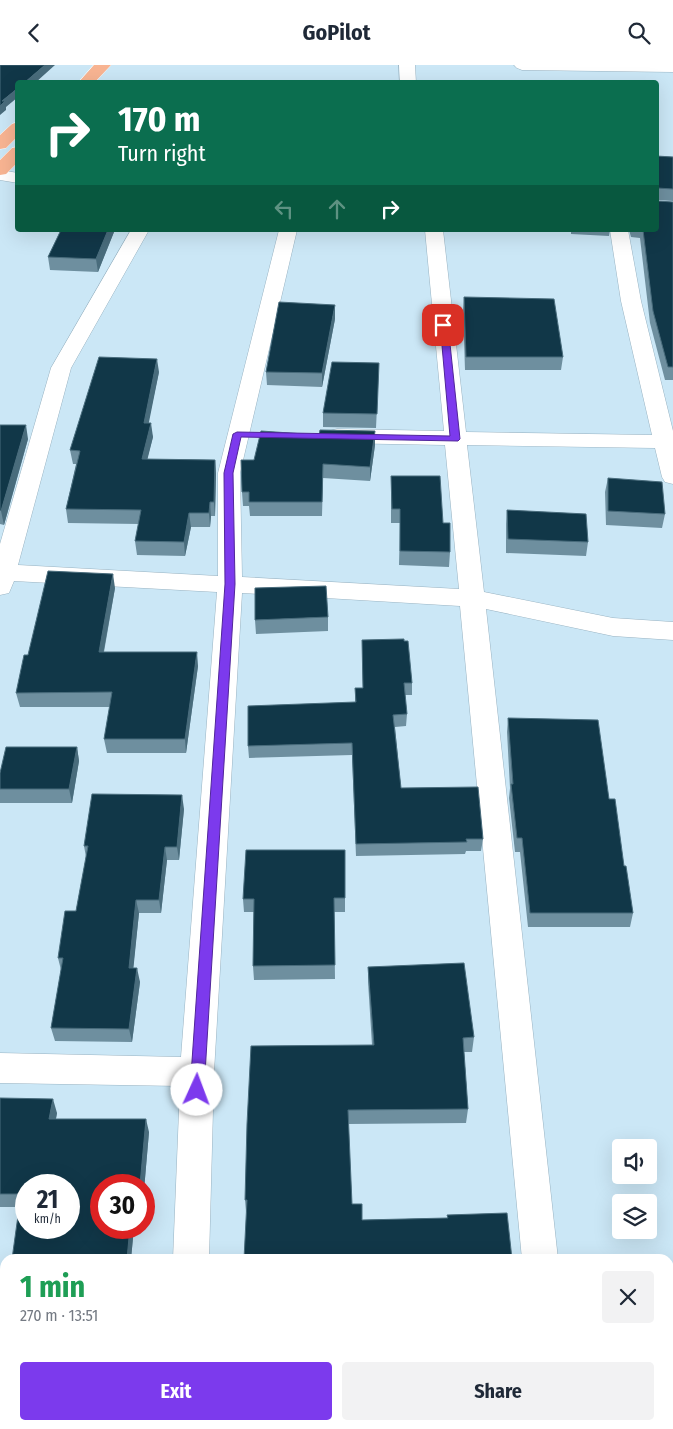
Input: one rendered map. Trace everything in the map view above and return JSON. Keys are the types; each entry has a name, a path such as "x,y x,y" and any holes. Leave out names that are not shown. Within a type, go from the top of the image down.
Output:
{"highway":[{"path":"88,80 103,65"},
{"path":"0,144 15,130"},
{"path":"0,170 15,155"}],"street":[{"path":"408,65 408,80"},
{"path":"522,65 609,72 673,67"},
{"path":"0,175 15,178"},
{"path":"139,232 61,369 1,577 230,584 472,598 613,627 673,631"},
{"path":"191,1254 197,1072 230,584 229,473 247,435 288,232"},
{"path":"434,232 539,1254"},
{"path":"619,232 631,301 669,441 673,477"},
{"path":"316,436 669,441"},
{"path":"0,1069 197,1072"}],"building":[{"path":"0,65 45,65 28,80 15,80 15,90 2,101 5,101 0,106"},
{"path":"659,156 673,157 673,189 659,188"},
{"path":"659,201 673,202 673,367 668,367 653,311 643,232 659,232"},
{"path":"60,232 107,232 96,259 48,257"},
{"path":"464,297 554,299 563,357 466,357"},
{"path":"279,302 335,305 322,373 266,372"},
{"path":"99,357 157,359 144,423 151,423 142,459 215,460 214,502 210,502 209,513 189,513 184,542 135,541 141,510 66,509 80,451 70,450"},
{"path":"332,362 379,363 377,414 323,413"},
{"path":"0,425 26,425 1,511 0,510"},
{"path":"320,430 375,431 370,467 323,464 322,502 249,502 249,492 242,492 241,460 254,460 261,431 319,435"},
{"path":"391,476 440,476 443,523 450,523 450,552 400,551 400,509 392,509"},
{"path":"608,478 662,482 665,514 608,511"},
{"path":"507,510 586,514 588,542 508,539"},
{"path":"48,571 113,574 99,652 197,652 185,739 104,739 112,692 16,693 24,655 28,655"},
{"path":"326,586 328,617 255,620 255,588"},
{"path":"404,639 404,641 408,641 412,683 404,683 407,714 393,715 401,788 478,787 483,839 466,839 467,842 356,844 352,743 248,746 248,706 356,702 355,688 363,688 362,640"},
{"path":"508,718 598,720 609,799 615,799 624,866 626,866 633,913 530,913 522,838 517,838 511,784 513,784"},
{"path":"6,747 77,747 69,789 0,789 0,773"},
{"path":"92,794 182,795 177,847 165,847 159,900 136,900 129,968 137,968 129,1029 51,1028 63,958 58,958 65,911 76,911 88,846 84,846"},
{"path":"246,850 345,850 345,898 334,898 335,965 253,966 254,899 243,899"},
{"path":"464,963 474,1037 463,1038 468,1109 348,1110 352,1204 362,1204 362,1220 448,1218 447,1215 507,1213 511,1254 244,1254 251,1046 374,1045 368,967"},
{"path":"0,1098 53,1099 49,1119 146,1119 141,1174 90,1174 90,1239 129,1239 127,1254 13,1254 15,1237 15,1239 80,1239 80,1174 15,1174 15,1194 0,1194"}],"route":[{"path":"197,1090 230,584 229,473 237,434 455,439 443,325"}]}
